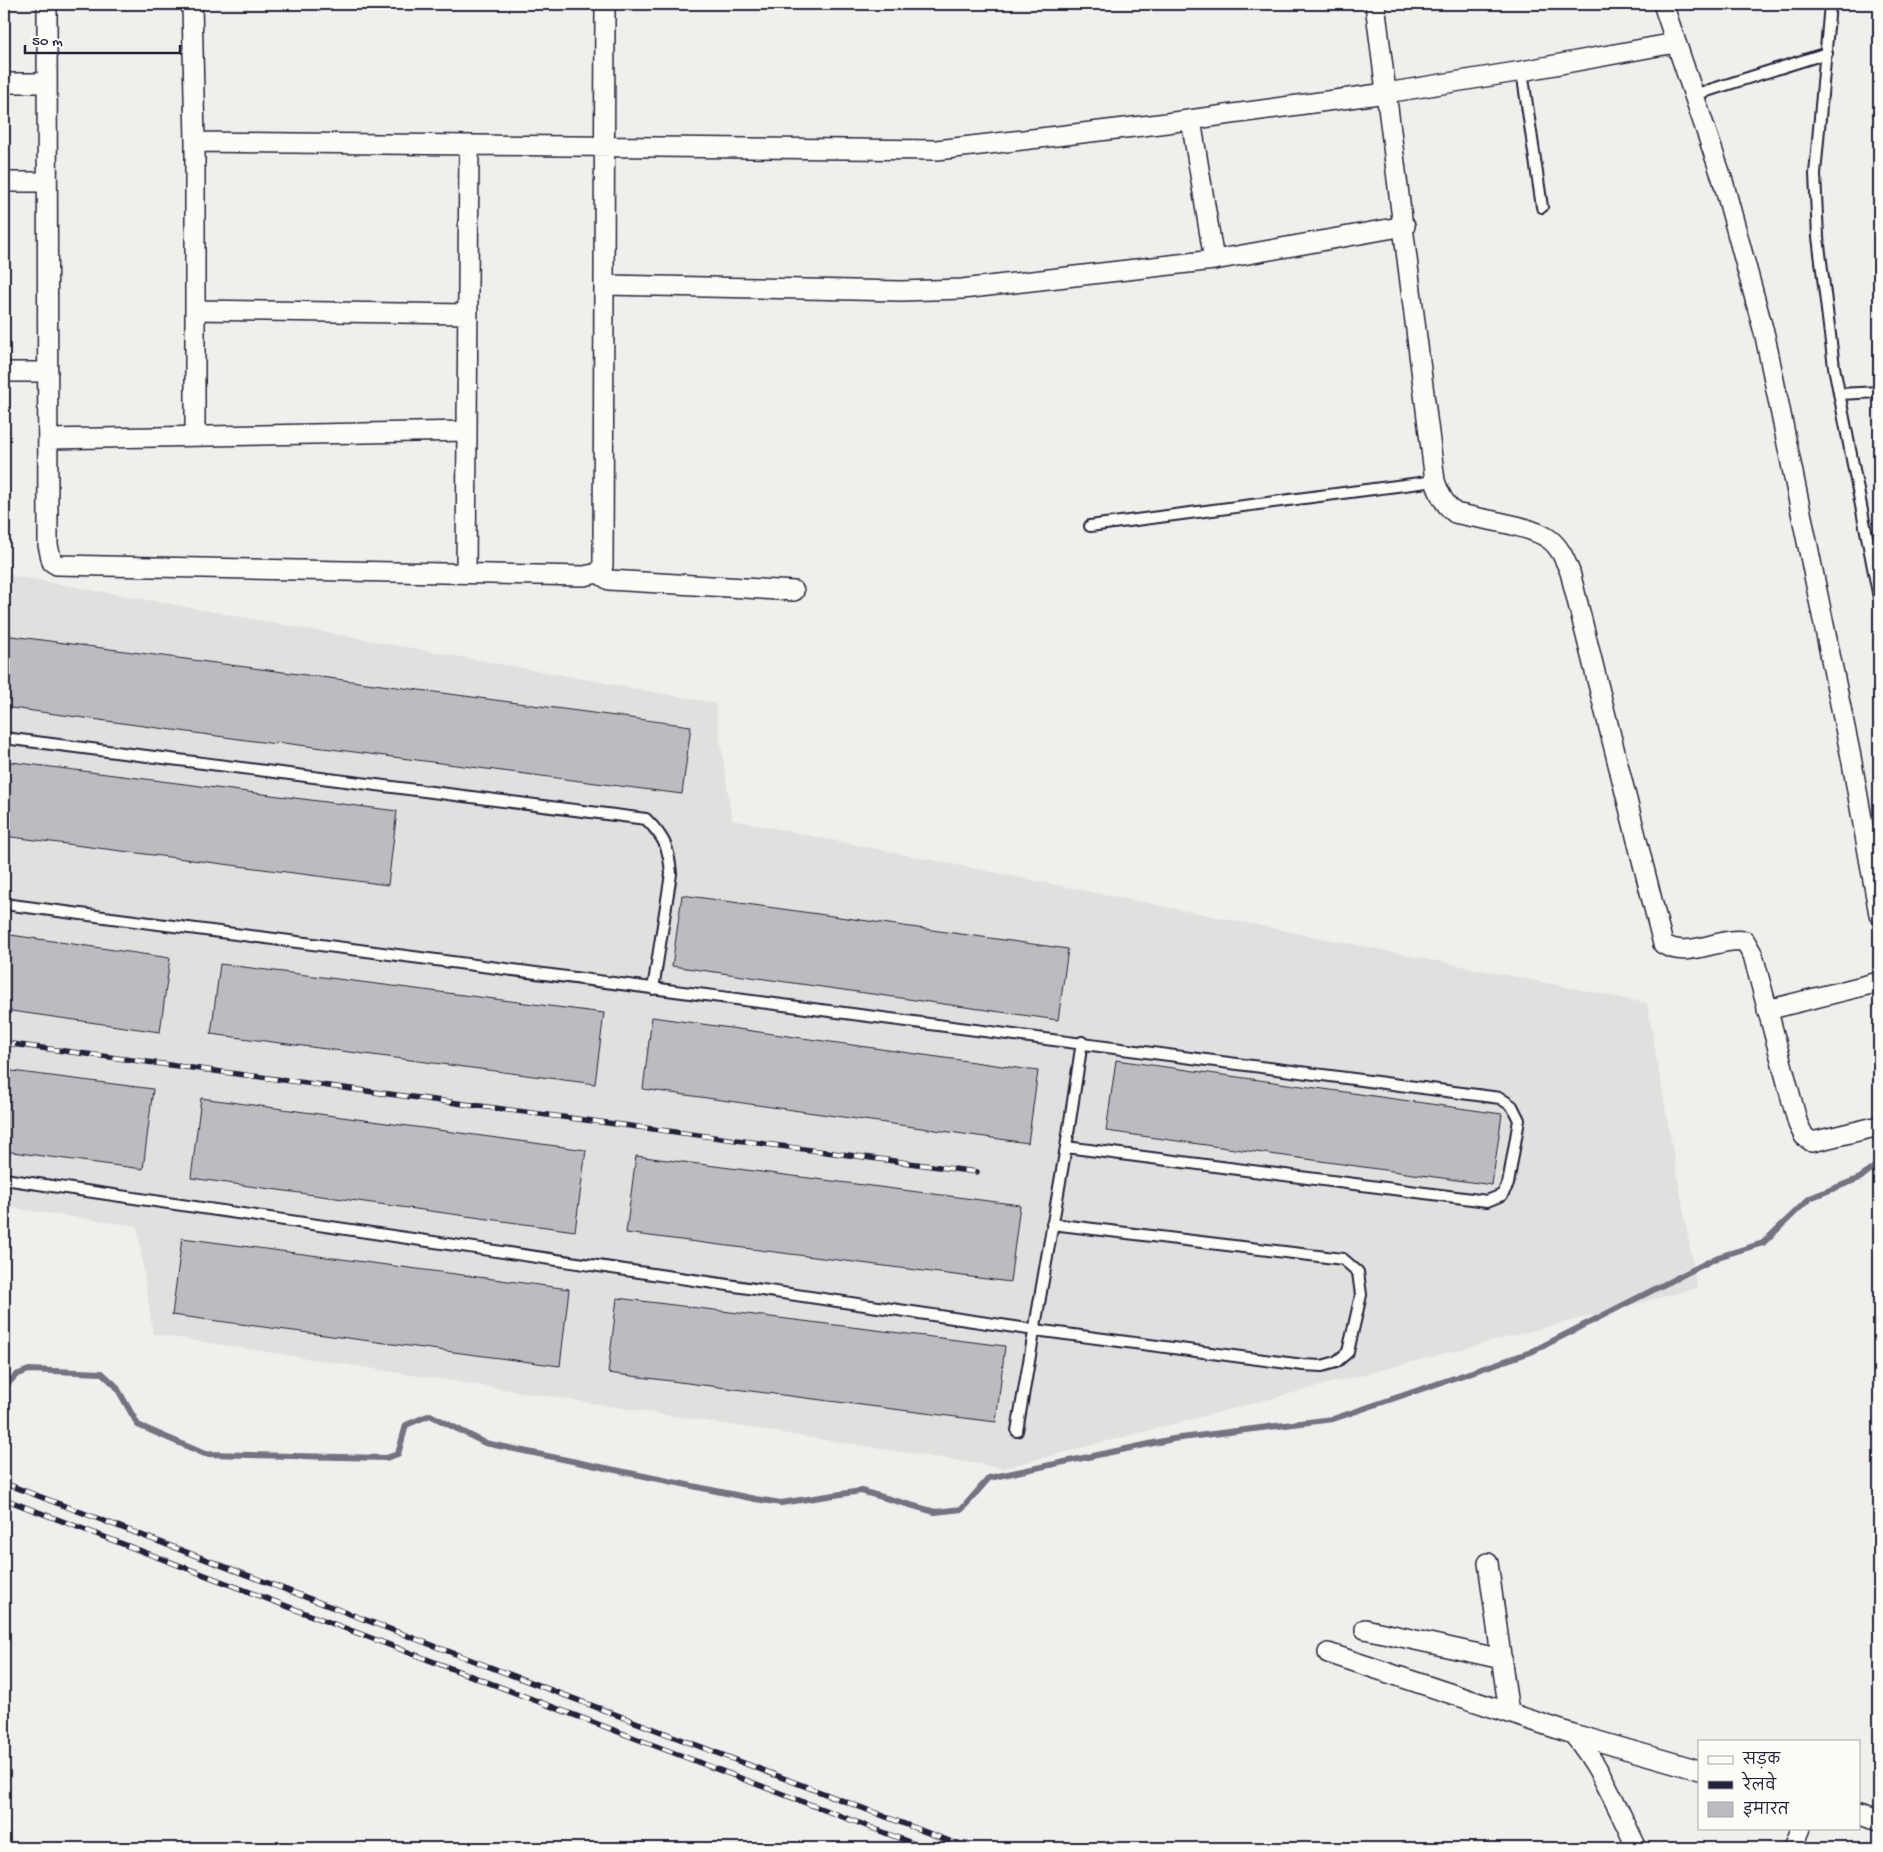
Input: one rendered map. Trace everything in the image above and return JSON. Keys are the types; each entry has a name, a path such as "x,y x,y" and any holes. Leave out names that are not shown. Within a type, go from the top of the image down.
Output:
{"street":[{"path":"47,4 48,545 52,562 57,565 584,576 598,573 603,566 604,4"},
{"path":"192,4 195,142 195,436"},
{"path":"1375,4 1435,482 1446,506 1455,513 1538,533 1551,540 1561,553 1570,572 1663,944 1671,950 1684,951 1733,940 1745,942 1753,955 1798,1124 1804,1136 1812,1142 1879,1126"},
{"path":"1663,4 1726,190 1765,336 1849,748 1879,914"},
{"path":"195,142 937,150 986,146 1191,120 1386,92 1522,71 1675,44"},
{"path":"4,83 47,83"},
{"path":"1191,120 1214,260"},
{"path":"466,573 469,145"},
{"path":"4,182 47,182"},
{"path":"604,285 901,291 962,289 1214,260 1404,226"},
{"path":"194,310 468,314"},
{"path":"4,372 48,372"},
{"path":"48,439 467,431"},
{"path":"598,573 609,580 794,591"},
{"path":"1768,1010 1879,982"},
{"path":"1488,1563 1509,1713"},
{"path":"1365,1629 1502,1659"},
{"path":"1328,1653 1573,1734 1698,1770"},
{"path":"1573,1734 1590,1754 1616,1802 1637,1848"},
{"path":"1860,1815 1879,1821"},
{"path":"1793,1848 1801,1830"}],"lane":[{"path":"1830,4 1815,174 1818,237 1834,368 1879,598"},
{"path":"1694,95 1827,53"},
{"path":"1522,71 1542,207"},
{"path":"1839,394 1879,392"},
{"path":"1090,526 1435,482"},
{"path":"4,738 646,820 664,838 670,856 671,874 653,989"},
{"path":"4,904 653,989 1082,1042 1500,1098 1512,1106 1518,1120 1508,1184 1502,1195 1487,1201 1066,1147"},
{"path":"1017,1431 1066,1147 1082,1042"},
{"path":"4,1179 1034,1330 1322,1366 1336,1362 1348,1352 1361,1295 1358,1272 1343,1259 1052,1224"}],"shaded area":[{"path":"4,574 715,703 732,820 1647,1003 1697,1288 1004,1468 153,1334 137,1226 4,1207"}],"building":[{"path":"4,635 691,726 682,794 276,742 276,744 4,707"},
{"path":"4,761 397,811 388,885 4,836"},
{"path":"682,895 1068,949 1058,1020 672,966"},
{"path":"4,934 170,958 160,1032 4,1010"},
{"path":"220,964 604,1013 595,1084 211,1034"},
{"path":"652,1017 1038,1071 1028,1143 643,1089"},
{"path":"1116,1060 1502,1114 1492,1185 1106,1131"},
{"path":"4,1070 153,1089 143,1169 4,1151"},
{"path":"201,1098 586,1150 575,1231 191,1178"},
{"path":"636,1156 1020,1205 1010,1282 626,1233"},
{"path":"182,1238 569,1289 560,1366 172,1315"},
{"path":"617,1298 1005,1346 996,1422 608,1373"}],"waterway":[{"path":"4,1388 16,1375 29,1370 102,1373 116,1386 138,1425 205,1454 386,1458 398,1454 406,1425 430,1415 485,1443 755,1499 781,1503 861,1491 935,1512 962,1509 989,1478 1173,1439 1333,1419 1531,1352 1718,1257 1763,1243 1810,1198 1860,1178 1879,1163"}],"railway":[{"path":"4,1043 977,1172"},
{"path":"4,1483 968,1848"},
{"path":"4,1499 925,1848"}]}
